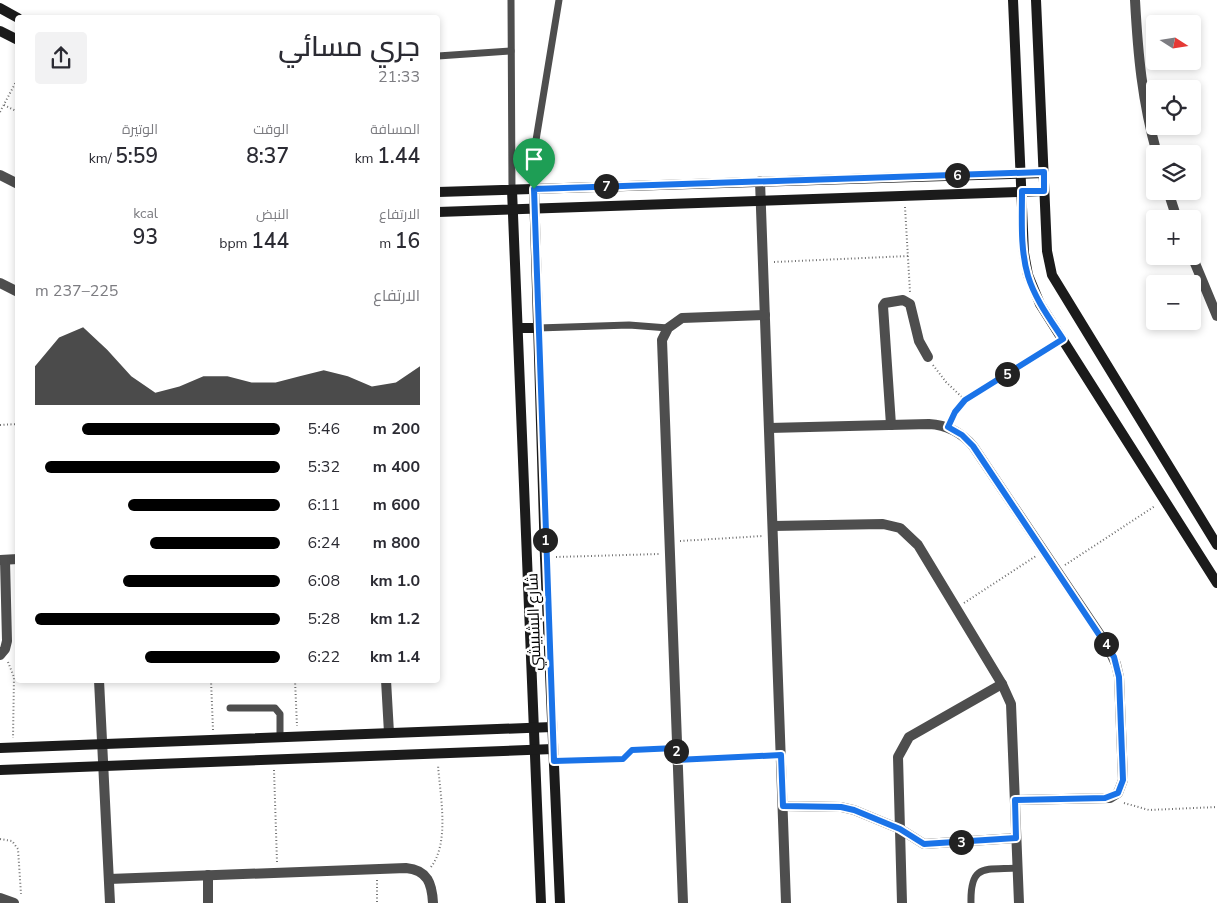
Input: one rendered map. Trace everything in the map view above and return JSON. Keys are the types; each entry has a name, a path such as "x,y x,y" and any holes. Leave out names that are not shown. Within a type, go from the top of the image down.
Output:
{"street":[{"path":"1013,0 1024,253 1028,274 1035,294 1217,583"},
{"path":"1036,0 1047,251 1056,285 1217,545"},
{"path":"1135,0 1138,68 1148,122 1154,145"},
{"path":"0,8 15,16"},
{"path":"0,31 15,38"},
{"path":"440,192 1044,172"},
{"path":"0,175 15,182"},
{"path":"760,181 786,903"},
{"name":"شارع البشبيشي","path":"534,189 545,558 560,903"},
{"name":"شارع البشبيشي","path":"512,190 541,903"},
{"path":"440,212 1044,191"},
{"path":"1196,265 1217,316"},
{"path":"0,283 15,290"},
{"path":"891,425 883,306 886,302 908,302 912,306 919,341 928,357"},
{"path":"683,903 676,760 662,340 668,328 682,318 765,315"},
{"path":"518,328 538,328"},
{"path":"769,428 928,424 948,427 962,435 973,446 1111,651 1119,677 1123,780 1121,789 1114,796 1105,798 1015,800"},
{"path":"773,531 883,524 900,528 918,545 1002,684 1012,711 1019,903"},
{"path":"1,655 7,640 3,560"},
{"path":"99,683 110,903"},
{"path":"386,683 388,733"},
{"path":"902,903 898,757 909,737 1002,684"},
{"path":"0,748 552,726"},
{"path":"0,770 553,749"},
{"path":"783,806 841,807 867,814 900,829 924,844 1016,838"},
{"path":"109,879 412,868 424,874 431,884 432,903"},
{"path":"208,875 208,903"},
{"path":"0,898 17,901"}],"lane":[{"path":"511,0 512,190"},
{"path":"534,189 536,140 559,0"},
{"path":"440,56 511,51"},
{"path":"538,328 630,325 668,328"},
{"path":"230,708 274,708 280,714 280,737"},
{"path":"972,903 971,886 978,873 985,870 1018,868"}],"path":[{"path":"0,112 15,84"},
{"path":"4,104 15,110"},
{"path":"904,196 909,256 910,290 908,302"},
{"path":"763,262 909,256"},
{"path":"948,427 955,412 965,400 1063,339"},
{"path":"928,357 946,382 965,400"},
{"path":"0,425 15,424"},
{"path":"1057,571 1164,500"},
{"path":"669,541 773,531"},
{"path":"956,608 1044,551"},
{"path":"545,558 669,554"},
{"path":"1,655 10,665 14,677 13,748"},
{"path":"211,683 214,740"},
{"path":"295,683 298,736"},
{"path":"554,761 623,759 632,750 676,748"},
{"path":"424,874 435,862 442,841 438,754"},
{"path":"676,760 781,755"},
{"path":"274,760 277,872"},
{"path":"1114,796 1130,806 1149,810 1217,807"},
{"path":"0,839 12,841 18,849 17,901"},
{"path":"376,869 377,903"}],"route":[{"path":"1044,172 1044,191 1022,191 1025,264 1031,285 1040,304 1063,339 965,400 955,412 948,427 962,435 973,446 1114,657 1119,677 1123,780 1118,793 1110,798 1015,800 1016,838 924,844 900,829 854,810 841,807 783,806 781,755 676,760 676,748 632,750 623,759 554,761 545,558 534,189 1044,172"}]}
